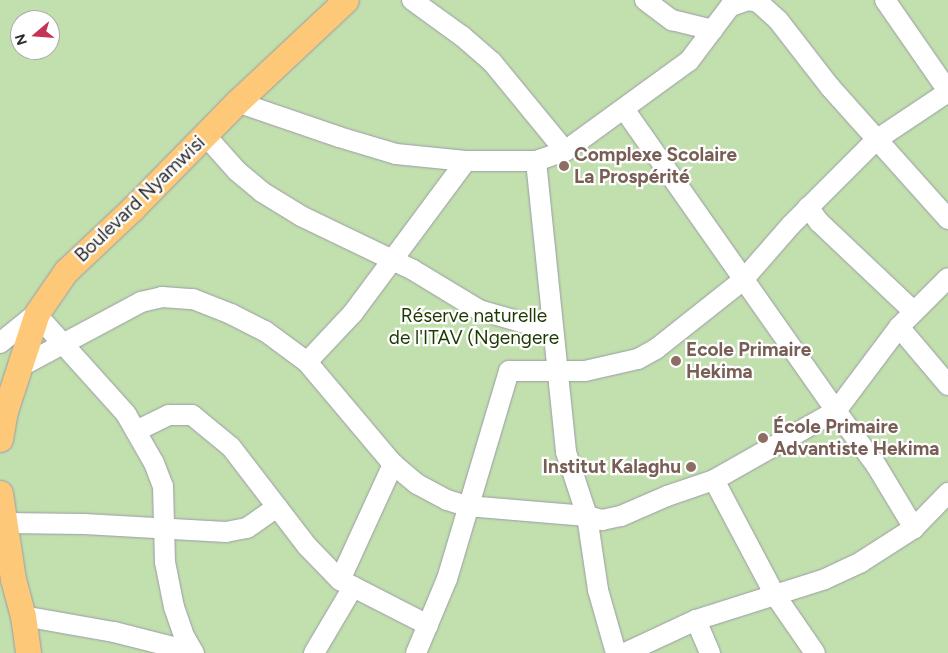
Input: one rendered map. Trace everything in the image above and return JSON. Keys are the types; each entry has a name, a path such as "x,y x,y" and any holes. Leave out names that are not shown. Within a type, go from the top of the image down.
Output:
{"main road":[{"name":"Boulevard Nyamwisi","path":"0,440 5,411 37,314 66,270 237,102 346,0"},
{"path":"0,493 7,577 23,616 28,653"}],"street":[{"path":"412,0 462,36 492,62 565,151"},
{"path":"645,0 672,20 713,30"},
{"path":"237,102 339,137 396,154 466,161 536,161 565,151 689,61 733,3 748,0 757,1 778,20 830,87 948,219"},
{"path":"416,653 447,579 467,506 509,370 584,371 638,359 670,339 743,280 808,207 876,140 948,92 885,0"},
{"path":"624,109 743,280 876,465 914,528"},
{"path":"205,135 237,171 262,192 301,216 413,270 478,310 552,331"},
{"path":"307,362 353,313 466,161"},
{"path":"536,161 546,248 552,331 566,452 587,516 598,590 616,653"},
{"path":"808,207 819,222 913,311"},
{"path":"18,368 141,302 162,297 193,299 231,314 265,331 307,362 393,464 417,484 447,500 467,506 587,516 602,520 621,516 667,496 714,480 836,410 899,327 948,278"},
{"path":"0,343 37,314 126,414 154,462 163,486 165,562 174,608 184,636 193,653"},
{"path":"899,327 948,385"},
{"path":"136,431 169,415 192,415 231,447 307,546 346,584 428,625"},
{"path":"314,653 346,584 393,464"},
{"path":"714,480 774,595 815,653"},
{"path":"625,653 696,620 825,579 861,562 914,528 948,494"},
{"path":"4,523 84,524 226,532 247,528 278,508"},
{"path":"23,616 114,632 193,653"},
{"path":"696,620 710,653"}],"green space":[{"name":"Réserve naturelle de l'ITAV (Ngengere","path":"0,0 948,0 948,653 0,653"}],"place":[{"name":"Complexe Scolaire La Prospérité","path":"564,166"},
{"name":"Ecole Primaire Hekima","path":"676,361"},
{"name":"École Primaire Advantiste Hekima","path":"763,438"},
{"name":"Institut Kalaghu","path":"691,467"}]}
